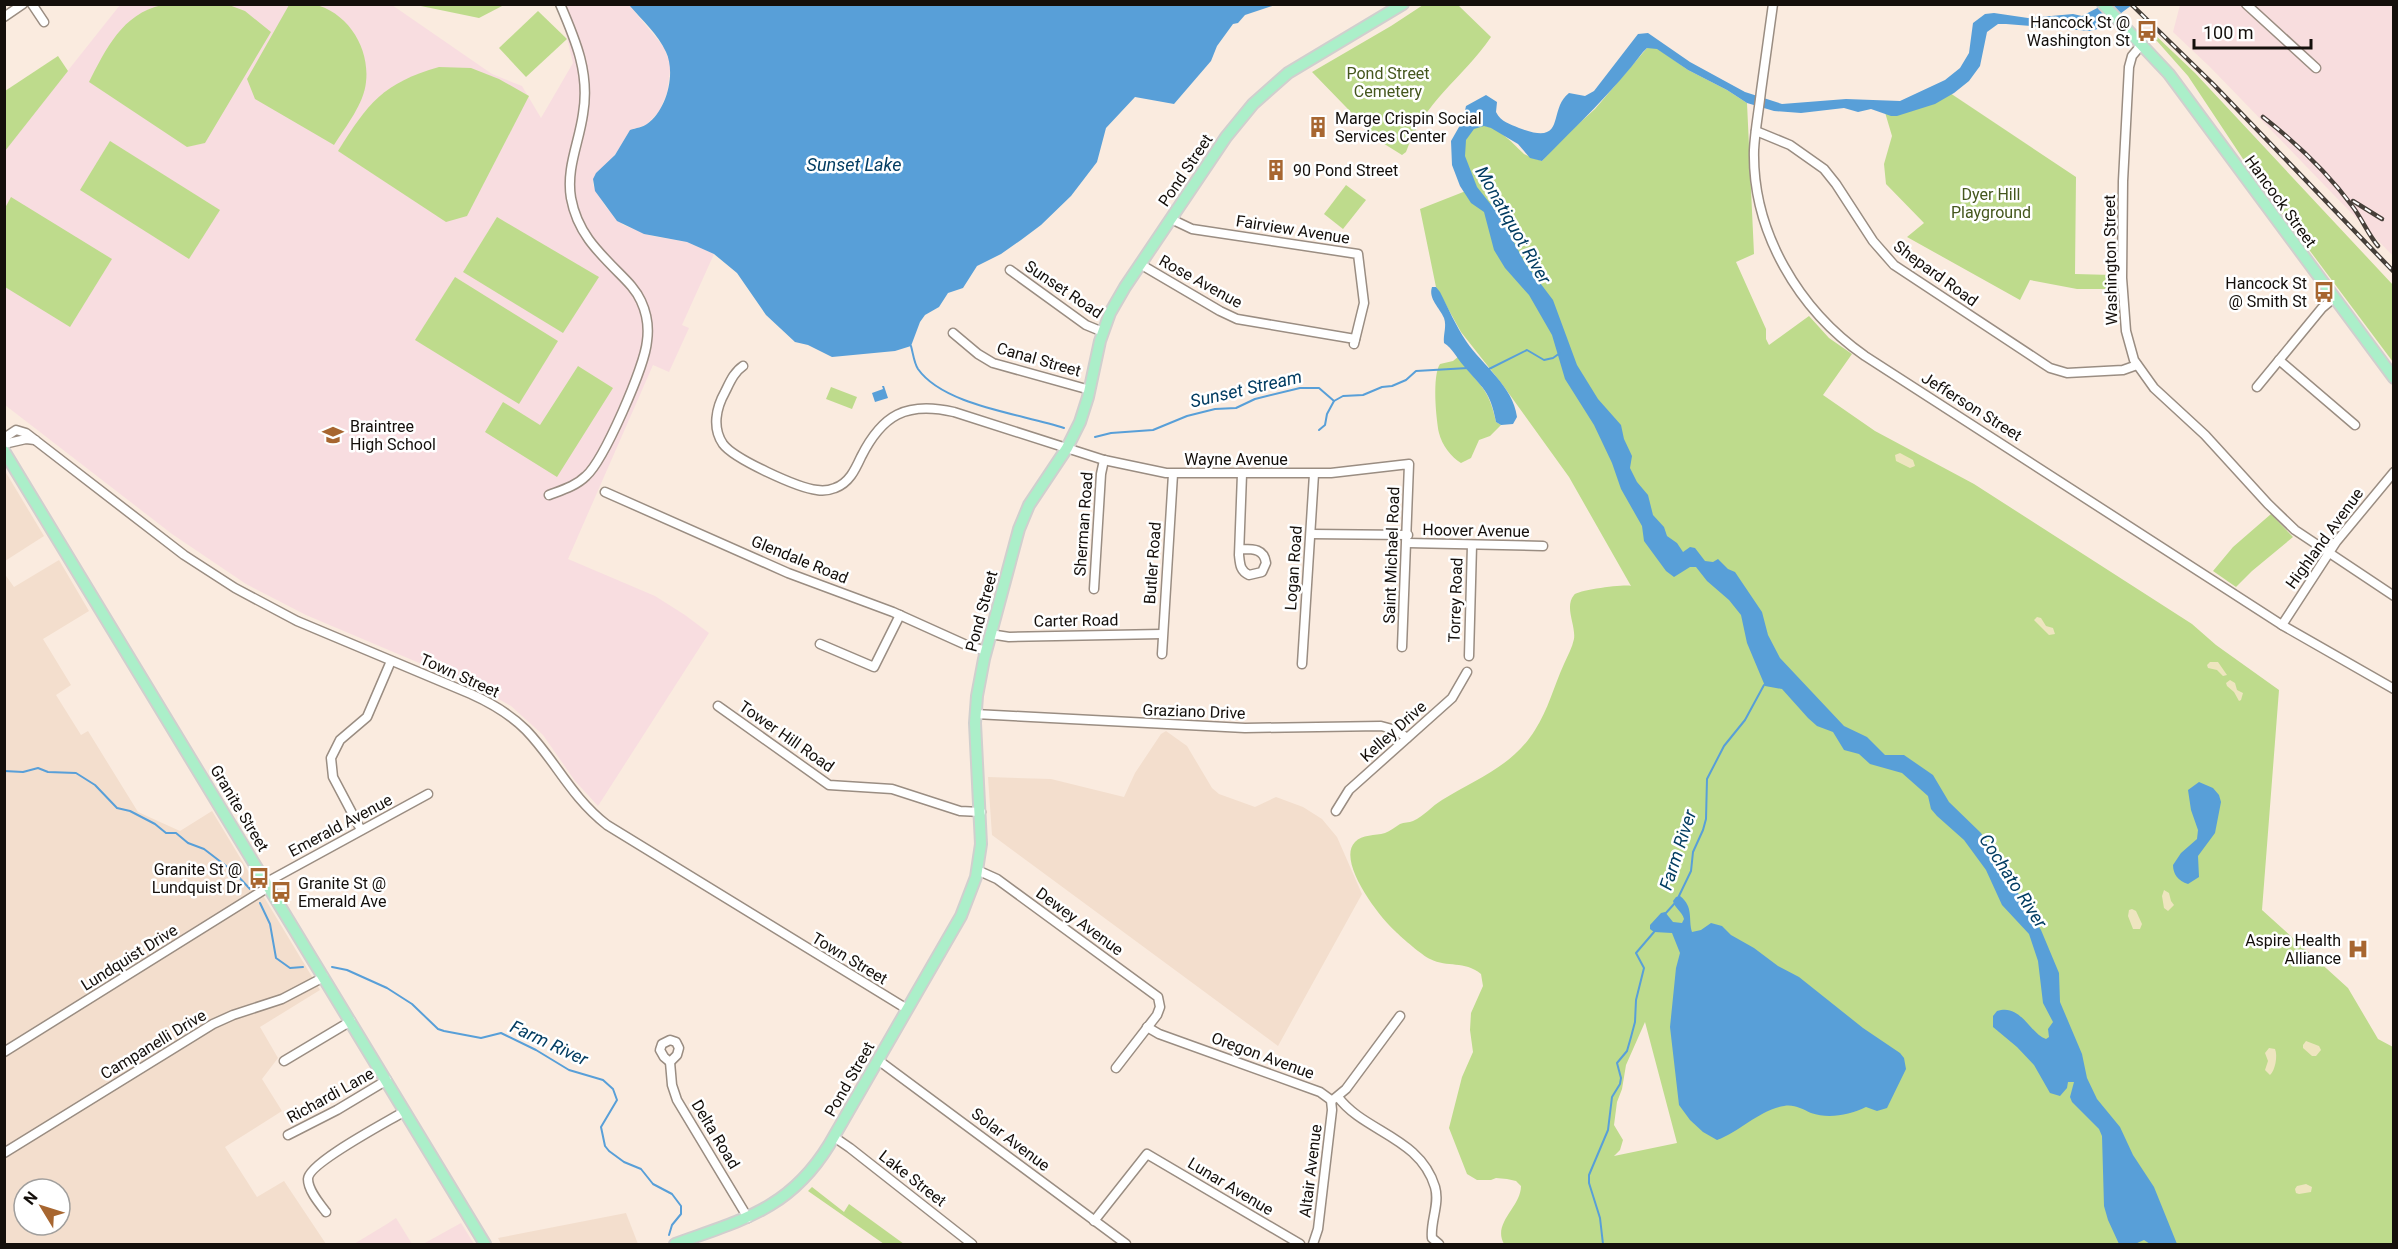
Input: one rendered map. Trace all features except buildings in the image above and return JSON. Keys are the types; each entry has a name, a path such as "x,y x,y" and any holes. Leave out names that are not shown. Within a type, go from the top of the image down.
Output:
{"main road":[{"name":"Pond Street","path":"675,1245 748,1218 773,1204 801,1181 820,1160 961,916 977,870 981,844 975,714 990,634 1022,521 1080,422 1103,332 1115,303 1232,128 1253,104 1274,83 1302,63 1403,4"},
{"path":"2103,4 2142,44"},
{"name":"Hancock Street","path":"2142,44 2175,83 2394,378"},
{"name":"Granite Street","path":"4,451 387,1080 480,1243"}],"street":[{"path":"4,17 23,4"},
{"path":"32,4 44,22"},
{"path":"549,495 582,480 598,460 640,370 648,335 646,315 640,298 630,284 590,243 582,232 575,213 570,189 570,171 584,113 585,84 578,48 560,4"},
{"name":"Jefferson Street","path":"1773,4 1756,131 1756,177 1761,206 1773,243 1799,291 1834,331 1865,356 2282,625 2394,689"},
{"path":"2246,4 2316,68"},
{"name":"Washington Street","path":"2142,44 2132,56 2128,73 2123,181 2122,278 2125,324 2128,343 2137,365 2154,388 2213,442 2273,509 2307,540 2394,596"},
{"name":"Shepard Road","path":"1756,131 1790,145 1824,169 1873,241 1894,265 2050,368 2067,373 2123,370 2137,365"},
{"name":"Fairview Avenue","path":"1171,219 1192,229 1358,254 1364,297 1354,342"},
{"name":"Rose Avenue","path":"1140,264 1232,317 1354,342"},
{"name":"Sunset Road","path":"1010,270 1082,323 1103,332"},
{"path":"2257,387 2322,308 2334,298"},
{"name":"Canal Street","path":"953,333 993,363 1090,390"},
{"path":"2279,360 2355,425"},
{"name":"Wayne Avenue","path":"743,366 733,376 718,409 716,424 721,439 731,452 746,462 812,489 828,489 847,481 880,426 895,416 914,410 934,408 954,412 1104,460 1173,474 1339,473 1409,464"},
{"name":"Town Street","path":"4,438 19,430 36,440 174,548 226,583 281,614 498,708 513,718 532,737 579,800 607,825 907,1009"},
{"path":"4,444 26,438 36,440"},
{"name":"Sherman Road","path":"1094,589 1101,474 1104,460"},
{"name":"Saint Michael Road","path":"1402,647 1408,539 1409,464"},
{"name":"Highland Avenue","path":"2282,625 2329,553 2394,472"},
{"name":"Butler Road","path":"1161,654 1173,474"},
{"path":"1240,549 1242,474"},
{"name":"Logan Road","path":"1302,664 1314,474"},
{"name":"Glendale Road","path":"605,492 788,573 900,615 964,644 986,651"},
{"name":"Hoover Avenue","path":"1311,534 1472,545 1543,546"},
{"name":"Torrey Road","path":"1469,656 1472,545"},
{"path":"820,644 874,667 900,615"},
{"name":"Carter Road","path":"990,634 1009,637 1162,634"},
{"path":"361,830 333,777 332,758 340,740 367,717 391,661"},
{"name":"Kelley Drive","path":"1336,811 1349,790 1452,698 1467,672"},
{"name":"Tower Hill Road","path":"718,706 829,785 892,789 960,811 981,812"},
{"name":"Graziano Drive","path":"975,714 1245,728 1381,726 1396,730 1407,738"},
{"name":"Emerald Avenue","path":"268,884 428,794"},
{"name":"Dewey Avenue","path":"977,870 997,879 1158,997 1160,1004 1156,1015 1147,1027"},
{"name":"Lundquist Drive","path":"4,1052 268,884"},
{"name":"Campanelli Drive","path":"4,1153 213,1024 282,999 324,977"},
{"path":"1334,1098 1346,1089 1400,1016"},
{"path":"284,1061 351,1021"},
{"path":"1116,1068 1147,1027"},
{"name":"Oregon Avenue","path":"1147,1027 1159,1034 1334,1098 1412,1152 1431,1179 1436,1192 1436,1241"},
{"name":"Solar Avenue","path":"878,1060 1126,1245"},
{"name":"Delta Road","path":"670,1062 672,1085 677,1100 748,1218"},
{"name":"Richardi Lane","path":"288,1135 337,1110 387,1080"},
{"name":"Altair Avenue","path":"1313,1245 1320,1219 1334,1098"},
{"path":"326,1212 308,1183 312,1169 405,1112"},
{"name":"Lake Street","path":"834,1137 972,1245"},
{"name":"Lunar Avenue","path":"1094,1221 1147,1154 1300,1245"}],"shaded area":[{"name":"Braintree High School","path":"120,5 392,5 492,74 522,86 541,118 573,63 559,5 629,5 663,46 670,62 670,71 667,93 659,112 646,125 630,130 615,155 593,179 593,185 605,206 623,225 652,236 687,242 714,254 682,325 689,328 669,372 653,365 568,559 655,596 709,633 598,806 575,781 543,735 511,706 483,690 306,615 246,584 172,534 5,405 4,151"},
{"path":"2180,5 2393,5 2393,256 2210,67 2173,32"},
{"path":"5,471 44,536 4,561"},
{"path":"59,560 89,611 43,639 71,685 56,695 81,735 88,731 138,812 180,831 212,811 320,990 260,1027 278,1058 262,1079 282,1111 225,1147 257,1197 284,1181 326,1244 5,1244 4,573 14,587"},
{"path":"1166,731 1187,746 1212,788 1219,794 1255,807 1276,797 1303,807 1322,819 1337,837 1362,894 1278,1046 992,835 988,777 1051,779 1124,797 1135,773 1161,734"},
{"path":"626,1213 638,1244 501,1244 498,1238"},
{"path":"396,1218 412,1244 354,1244 387,1224"},
{"path":"461,1223 474,1244 423,1244"}],"green space":[{"path":"313,4 325,8 346,23 360,44 366,69 365,90 354,115 334,145 255,99 247,79 289,5"},
{"path":"162,5 229,5 245,11 271,32 205,143 187,147 89,82 117,34 136,16"},
{"path":"416,5 504,5 479,18"},
{"name":"Pond Street Cemetery","path":"1423,5 1458,5 1491,37 1422,119 1406,152 1402,155 1378,140 1312,72"},
{"path":"538,11 567,39 526,77 499,48"},
{"path":"2151,31 2195,73 2393,285 2393,362 2257,180 2188,76 2149,32"},
{"path":"1647,48 1657,48 1688,70 1747,103 1754,254 1736,262 1766,329 1766,339 1769,345 1809,316 1829,338 1852,354 1823,395 1875,431 1974,484 2192,624 2216,645 2279,690 2262,910 2348,988 2378,1039 2393,1047 2393,1244 1504,1244 1501,1236 1504,1222 1517,1201 1521,1186 1516,1181 1507,1179 1477,1180 1467,1174 1449,1128 1462,1077 1473,1052 1470,1030 1471,1013 1483,986 1481,974 1462,965 1430,959 1398,934 1362,889 1351,862 1351,851 1355,842 1361,838 1385,833 1400,824 1417,819 1438,802 1493,771 1516,753 1540,722 1572,645 1574,634 1570,605 1574,595 1602,588 1631,586 1569,477 1502,384 1461,332 1436,287 1420,209 1476,187 1466,162 1464,149 1467,137 1474,129 1481,126 1497,130 1524,154 1542,161 1595,109","holes":["1645,1022 1677,1143 1614,1156 1620,1150 1623,1140 1614,1125 1617,1102 1626,1065"]},
{"path":"58,56 68,71 5,151 5,91"},
{"path":"439,67 471,68 499,79 529,96 467,216 446,222 338,151 368,108 379,97 404,80"},
{"name":"Dyer Hill Playground","path":"1947,91 2076,177 2075,274 2112,275 2113,289 2077,289 2030,280 2020,300 1907,237 1924,223 1886,184 1884,164 1892,136 1884,109"},
{"path":"110,141 220,210 189,259 80,190"},
{"path":"1346,185 1366,200 1343,229 1324,214"},
{"path":"11,197 112,259 70,327 5,287 5,208"},
{"path":"497,217 599,277 563,333 463,272"},
{"path":"455,277 558,341 519,404 415,340"},
{"path":"1458,357 1486,392 1496,422 1501,425 1490,436 1479,440 1471,458 1461,463 1447,450 1440,437 1435,397 1436,378 1440,364 1453,361"},
{"path":"578,366 613,388 557,477 485,432 503,402 540,425"},
{"path":"831,387 857,397 852,409 826,399"},
{"path":"2271,514 2293,537 2236,587 2213,571 2233,547"},
{"path":"812,1187 844,1212 849,1204 904,1244 884,1244 808,1191"}],"sand":[{"path":"1900,453 1913,460 1915,466 1910,468 1896,461 1895,455"},
{"path":"2037,617 2041,618 2046,626 2053,628 2055,634 2049,635 2034,620"},
{"path":"2210,662 2218,662 2227,675 2223,676 2217,670 2208,668 2207,665"},
{"path":"2230,680 2235,683 2237,690 2243,693 2239,701 2227,686 2226,683"},
{"path":"2164,890 2169,893 2174,905 2168,911 2164,908 2162,896"},
{"path":"2129,910 2136,911 2142,924 2140,929 2133,929 2128,916"},
{"path":"2306,1041 2319,1046 2321,1050 2316,1056 2312,1056 2303,1048"},
{"path":"2269,1048 2275,1049 2276,1055 2275,1067 2270,1075 2265,1070 2268,1061 2265,1053"},
{"path":"2306,1184 2312,1187 2311,1192 2296,1193 2297,1186"}],"water":[{"name":"Sunset Lake","path":"629,5 1275,5 1245,15 1238,23 1233,24 1217,46 1211,61 1174,104 1135,97 1106,128 1097,162 1071,196 1041,225 1021,240 1001,254 977,266 963,288 948,293 939,307 925,315 920,322 911,346 895,351 832,357 808,345 795,342 766,315 737,273 714,254 687,242 644,234 617,221 595,191 593,179 596,173 615,155 630,130 645,125 654,118 668,91 670,70 663,45"},
{"path":"2103,5 2132,5 2101,28 2090,31 1998,24 1987,32 1980,66 1969,81 1935,104 1897,116 1871,109 1858,112 1844,108 1801,113 1774,111 1747,103 1688,70 1657,49 1647,48 1607,95 1542,161 1530,158 1518,144 1484,126 1474,129 1466,140 1465,156 1477,187 1500,216 1525,263 1553,300 1577,365 1598,399 1621,425 1624,439 1632,456 1630,468 1637,482 1648,495 1653,515 1664,527 1667,536 1677,543 1683,552 1690,547 1695,548 1705,561 1713,562 1718,559 1728,569 1735,572 1762,612 1768,635 1780,658 1844,726 1867,737 1885,755 1904,755 1933,775 1949,802 1981,833 2041,930 2059,973 2060,1002 2082,1054 2087,1078 2097,1099 2120,1127 2133,1155 2154,1187 2177,1244 2150,1244 2144,1240 2135,1244 2119,1244 2104,1206 2102,1136 2099,1129 2072,1102 2070,1097 2074,1082 2068,1082 2067,1088 2060,1096 2050,1093 2034,1065 1993,1027 1993,1016 1997,1011 2012,1011 2046,1039 2049,1037 2048,1029 2053,1022 2043,1003 2038,961 2029,934 2002,905 1986,870 1964,840 1937,816 1931,809 1928,796 1902,773 1870,764 1859,754 1844,750 1833,732 1817,726 1782,689 1765,686 1747,643 1741,615 1729,600 1707,581 1696,567 1690,567 1674,577 1666,571 1644,541 1642,526 1621,489 1612,463 1594,425 1565,379 1552,335 1529,295 1505,268 1494,250 1484,212 1471,203 1460,186 1452,165 1451,141 1463,120 1466,106 1486,95 1497,102 1496,112 1509,124 1534,133 1544,133 1551,130 1559,108 1569,93 1585,96 1594,91 1638,34 1648,33 1690,62 1745,92 1782,104 1846,99 1900,101 1945,80 1960,68 1969,53 1973,23 1985,14 1994,13 2028,18 2073,14 2082,16"},
{"path":"1432,287 1436,287 1440,292 1466,341 1510,396 1517,417 1513,424 1501,425 1496,422 1485,390 1444,343 1445,321 1433,299"},
{"path":"882,386 888,398 875,402 872,393 883,389"},
{"path":"2199,782 2213,788 2221,802 2215,833 2198,856 2199,877 2188,884 2177,877 2173,865 2181,853 2197,839 2198,830 2191,810 2188,790"},
{"path":"1680,896 1689,909 1692,932 1701,930 1711,923 1722,926 1731,935 1799,977 1863,1028 1900,1053 1904,1058 1906,1069 1887,1108 1877,1111 1866,1107 1846,1114 1825,1116 1795,1106 1784,1106 1758,1116 1717,1140 1703,1132 1690,1120 1679,1105 1670,1027 1676,968 1680,953 1672,933 1654,932 1650,929 1650,925 1661,913 1665,912 1673,922 1682,923 1683,916 1673,901"}],"waterway":[{"name":"Sunset Stream","path":"911,346 918,369 930,382 946,392 985,407 1064,428"},
{"name":"Sunset Stream","path":"1489,369 1527,350 1544,360 1560,353"},
{"name":"Sunset Stream","path":"1095,437 1111,433 1153,430 1187,416 1215,409 1236,408 1255,399 1300,388 1319,388 1334,401 1343,396 1363,395 1382,387 1392,386 1406,380 1416,371 1468,368"},
{"path":"1319,430 1325,425 1327,414 1334,401"},
{"name":"Farm River","path":"1678,898 1691,871 1693,852 1706,819 1707,779 1724,746 1745,720 1764,685"},
{"name":"Farm River","path":"4,771 23,772 38,768 48,772 76,773 95,785 117,808 130,811 155,824 166,833 176,833 188,843 204,849 234,872 250,889"},
{"name":"Farm River","path":"260,903 270,924 276,958 290,968 303,967"},
{"name":"Farm River","path":"1665,914 1675,903"},
{"name":"Farm River","path":"1603,1244 1600,1218 1589,1183 1589,1175 1608,1130 1612,1097 1620,1084 1621,1078 1617,1063 1627,1051 1635,1022 1636,1000 1644,968 1636,953 1654,932"},
{"name":"Farm River","path":"332,967 347,970 387,988 412,1004 438,1029 481,1038 501,1033 569,1070 603,1080 613,1089 617,1100 601,1127 605,1146 624,1162 641,1169 653,1184 672,1194 681,1206 681,1214 672,1225 669,1235"}],"railway":[{"path":"2131,4 2214,85 2394,272"},
{"path":"2263,117 2299,147 2333,182 2353,207 2378,246"},
{"path":"2353,201 2382,219"}],"place":[{"name":"Hancock St @ Washington St","path":"2147,31"},
{"name":"Marge Crispin Social Services Center","path":"1318,127"},
{"name":"90 Pond Street","path":"1276,170"},
{"name":"Hancock St @ Smith St","path":"2324,292"},
{"name":"Braintree High School","path":"333,435"},
{"name":"Granite St @ Lundquist Dr","path":"259,878"},
{"name":"Granite St @ Emerald Ave","path":"281,892"},
{"name":"Aspire Health Alliance","path":"2358,949"}],"water label":[{"name":"Monatiquot River","path":"1513,225"},
{"name":"Cochato River","path":"2013,881"}]}
